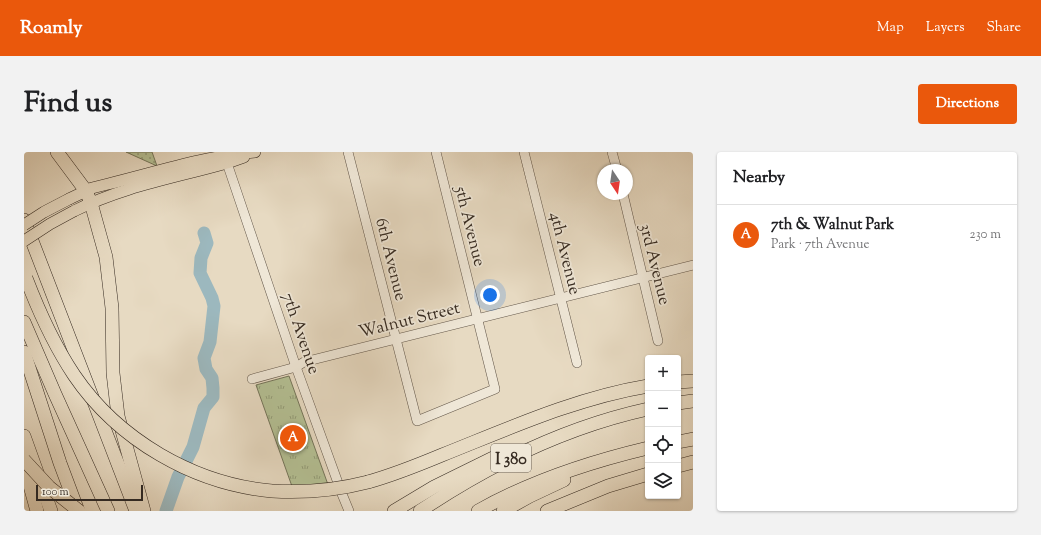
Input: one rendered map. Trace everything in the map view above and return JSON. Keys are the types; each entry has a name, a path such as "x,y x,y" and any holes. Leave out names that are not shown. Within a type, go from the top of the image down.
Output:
{"highway":[{"path":"57,152 88,197 103,244 112,308 113,373 118,416 144,511"},
{"path":"24,220 136,511"},
{"path":"25,275 38,308 62,356 84,389 106,413 122,428 161,455 179,465 224,482 248,487 297,492 344,488 368,482 396,473 545,414 603,396 645,387"},
{"path":"24,322 108,511"},
{"path":"24,352 78,511"},
{"path":"681,382 693,381"},
{"path":"681,403 693,401"},
{"name":"I 380","path":"420,511 466,481 546,442 609,419 645,410"},
{"path":"394,511 462,472 514,448 561,431 609,419"},
{"path":"24,436 51,511"},
{"path":"681,441 693,439"},
{"path":"503,511 530,496 575,476 645,450"},
{"name":"I 380","path":"478,511 550,477 600,460 645,450"},
{"path":"24,460 49,487 78,511"},
{"path":"681,465 693,462"},
{"path":"24,464 37,511"},
{"path":"547,511 623,481 645,475"}],"main road":[{"path":"24,241 50,224 74,211 88,197 108,184 225,157 255,152"},
{"path":"24,225 44,212 69,199 88,197"}],"street":[{"name":"6th Avenue","path":"348,152 417,421"},
{"name":"5th Avenue","path":"417,421 495,389 436,152"},
{"name":"4th Avenue","path":"524,152 577,363"},
{"path":"612,152 615,164"},
{"name":"7th Avenue","path":"225,157 296,367 349,511"},
{"name":"3rd Avenue","path":"624,200 658,341"},
{"name":"Walnut Street","path":"252,380 296,367 304,362 693,265"}],"green space":[{"path":"126,152 152,152 157,166"},
{"path":"289,376 331,493 294,492 256,385"}],"waterway":[{"path":"166,511 178,477 193,447 204,408 213,397 212,378 206,369 204,358 210,342 214,306 212,298 200,273 201,258 207,243 204,233"}],"place":[{"name":"7th & Walnut Park","path":"293,438"}]}
